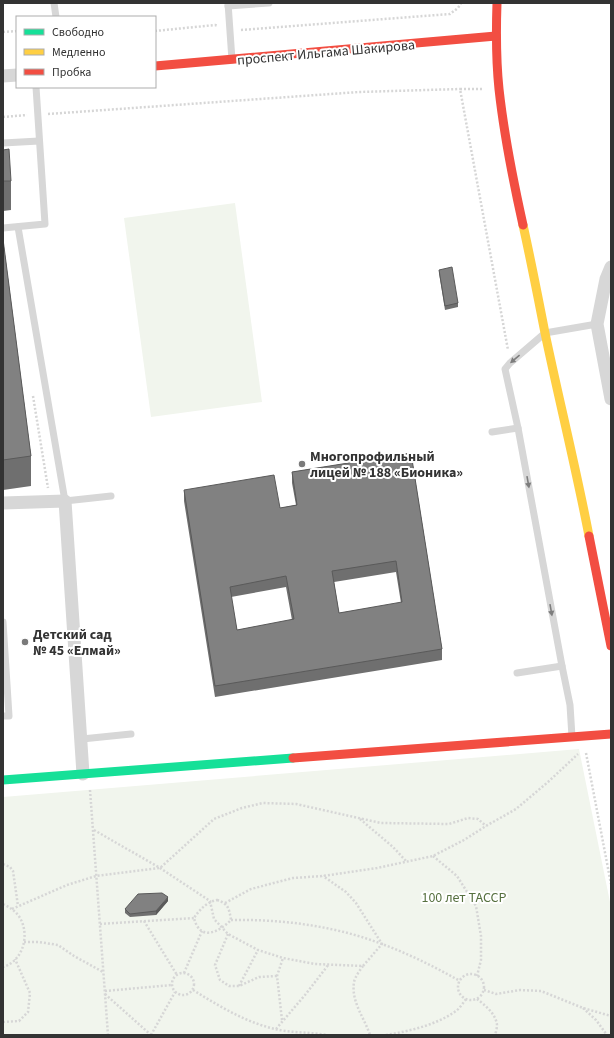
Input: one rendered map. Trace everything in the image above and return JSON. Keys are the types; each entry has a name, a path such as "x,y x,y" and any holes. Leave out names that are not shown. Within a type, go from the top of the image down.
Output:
{"street":[{"path":"497,3 496,36 499,89 512,175 534,273 545,334 580,487 611,646"},
{"name":"проспект Ильгама Шакирова","path":"156,66 496,36"},
{"path":"3,76 16,75"},
{"path":"611,267 606,279 597,324 611,399"},
{"path":"3,503 65,501 82,739 83,774"},
{"path":"3,780 611,734"}],"lane":[{"path":"54,3 56,16"},
{"path":"232,60 228,4 269,3"},
{"path":"3,228 44,224 36,88"},
{"path":"3,143 39,141"},
{"path":"18,227 65,501 111,496"},
{"path":"572,737 570,705 518,428 505,369 510,363 545,334 597,324"},
{"path":"492,432 518,428"},
{"path":"3,622 9,716 3,716"},
{"path":"517,673 562,666"},
{"path":"82,739 131,734"}],"path":[{"path":"156,31 215,26 242,30 450,14 458,8 460,3"},
{"path":"3,32 16,31"},
{"path":"3,117 359,92 460,89"},
{"path":"585,747 611,884"},
{"path":"225,903 251,889 293,878 323,876 377,868 432,856 464,840 516,809 580,752"},
{"path":"90,786 108,1035"},
{"path":"12,909 67,885 96,876 160,868 214,819 242,808 263,803 296,804 381,823 449,824 468,818 478,819 486,826"},
{"path":"359,818 407,861"},
{"path":"94,830 160,868 210,901 214,919 222,929 228,934 258,950 282,958 315,964 363,966"},
{"path":"432,856 457,876 476,906 481,936 481,960 477,976"},
{"path":"3,864 10,867 12,871 18,906"},
{"path":"323,876 346,892 356,903 382,944"},
{"path":"194,918 210,901 217,900 225,903 230,910 231,920"},
{"path":"3,904 12,909 18,916 23,924 25,933 21,951 15,959 3,967"},
{"path":"100,924 194,918"},
{"path":"194,918 196,925 202,931 209,933 222,929 231,920 260,919 304,924 342,932 382,944 460,981"},
{"path":"144,921 177,975"},
{"path":"184,973 202,931"},
{"path":"228,934 215,965 220,980 229,986 239,986 259,977 277,976"},
{"path":"24,942 39,942 58,945 74,956 103,972"},
{"path":"370,1035 354,997 354,981 363,966 382,944"},
{"path":"239,986 258,950"},
{"path":"282,958 277,976 283,1020"},
{"path":"3,1022 19,1021 28,1012 30,993 15,959"},
{"path":"276,1029 329,964"},
{"path":"184,973 192,977 194,981 193,990 187,996 182,996 175,992 172,981 177,975 184,973"},
{"path":"472,974 482,980 484,990 477,999 466,999 459,992 458,986 460,981 467,975 472,974"},
{"path":"105,993 172,985"},
{"path":"193,990 223,1009 256,1023 276,1029 327,1035"},
{"path":"484,990 496,994 520,990 542,991 583,1008 611,1016"},
{"path":"105,993 151,1035 175,992"},
{"path":"386,1035 406,1031 439,1020 458,1010 466,999"},
{"path":"477,999 487,1007 494,1017 497,1024 495,1035"},
{"path":"583,1008 596,1020 607,1035"}],"green space":[{"path":"235,203 262,402 151,417 124,218"},
{"name":"100 лет ТАССР","path":"579,749 611,907 611,1035 3,1035 3,797"}],"building":[{"path":"9,149 11,181 3,181 3,150"},
{"path":"3,239 31,456 3,460"},
{"path":"452,267 458,303 445,306 439,270"},
{"path":"411,453 442,649 215,686 184,490 274,475 280,508 297,505 292,472","holes":["396,561 402,602 339,613 332,571","286,576 294,619 237,630 230,587"]},
{"path":"162,893 168,897 156,911 130,914 125,909 138,894"}],"traffic: fast":[{"path":"3,780 293,758"}],"traffic: slow":[{"path":"523,225 589,536"}],"traffic: jam":[{"path":"497,3 496,46 499,89 503,123 523,225"},
{"path":"156,66 496,36"},
{"path":"589,536 611,646"},
{"path":"293,758 611,734"}],"place":[{"name":"Многопрофильный лицей № 188 «Бионика»","path":"302,464"},
{"name":"Детский сад № 45 «Елмай»","path":"25,642"}]}
